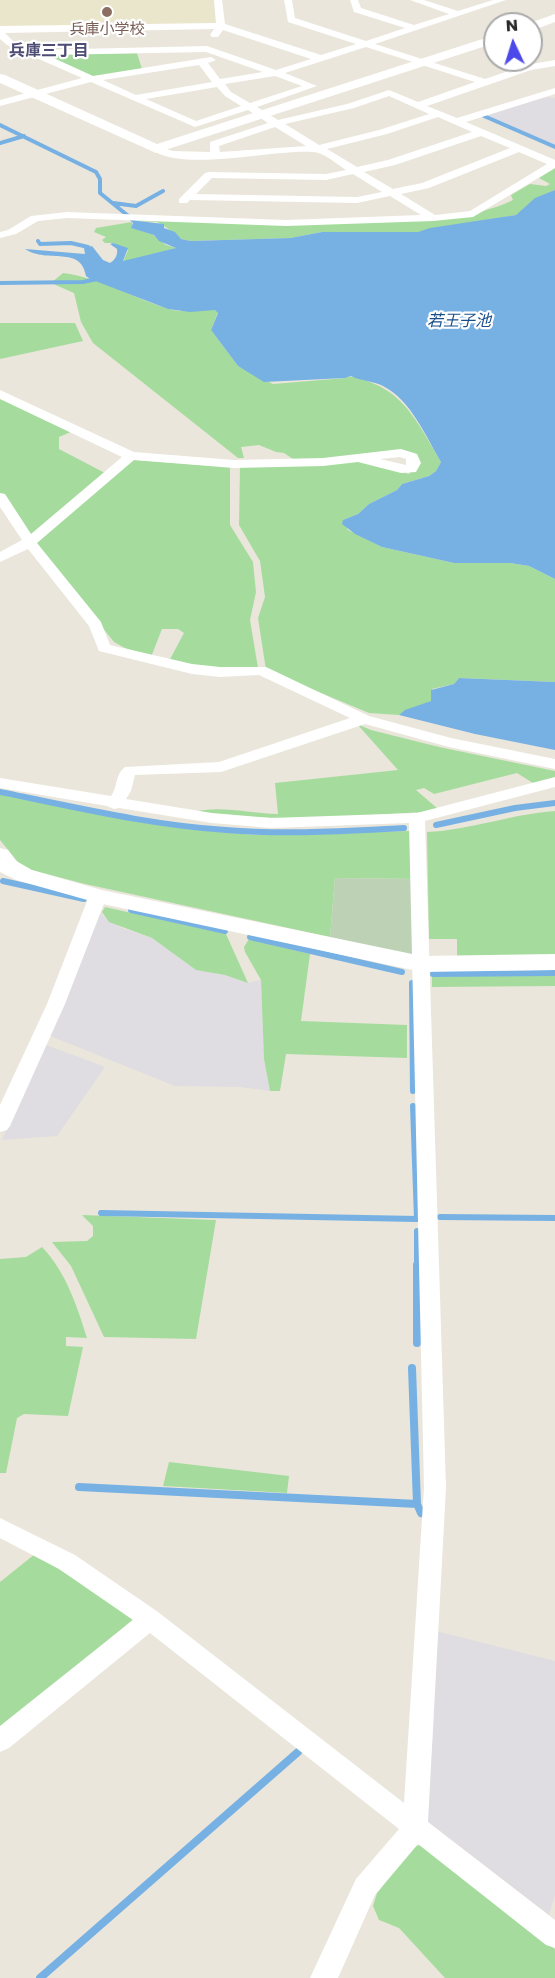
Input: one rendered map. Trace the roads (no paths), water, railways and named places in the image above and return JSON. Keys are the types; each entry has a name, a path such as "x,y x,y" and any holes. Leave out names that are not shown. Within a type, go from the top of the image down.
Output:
{"street":[{"path":"207,49 221,26 218,0"},
{"path":"288,0 291,20 484,82"},
{"path":"354,0 357,10 413,28"},
{"path":"415,0 457,14"},
{"path":"134,98 276,73 502,0"},
{"path":"32,53 207,49 312,86 195,124 134,98 32,53 10,43 1,35 0,30 221,26 319,58"},
{"path":"156,149 483,43"},
{"path":"0,103 91,79 228,57"},
{"path":"201,61 228,94 433,218"},
{"path":"419,105 529,67 555,63"},
{"path":"0,78 156,149 172,154 200,156 319,148 383,132 438,114"},
{"path":"459,121 555,91"},
{"path":"215,155 214,144 277,123 350,106 389,93 555,164"},
{"path":"166,217 209,175 326,177 391,163 482,132"},
{"path":"188,196 357,200 425,186 520,148"},
{"path":"200,156 209,175"},
{"path":"0,235 12,232 35,218 67,215 286,223 433,218 473,214 555,164"},
{"path":"0,394 131,456 234,464 323,462 359,458"},
{"path":"0,558 31,541 131,456"},
{"path":"0,497 32,545 96,626 104,648 192,669 220,672 261,670 364,719 449,742 555,764"},
{"path":"114,804 123,791 127,773 131,770 220,767 364,719"},
{"path":"0,783 114,804 238,822 271,823 417,818 555,782"},
{"path":"324,1978 365,1887 415,1828 435,1487 417,818"},
{"path":"0,855 7,866 24,875 99,896 422,964 555,962"},
{"path":"0,1126 56,1004 99,896"},
{"path":"0,1527 67,1562 150,1619 555,1936"},
{"path":"0,1741 150,1619"}],"water":[{"name":"若王子池","path":"555,190 555,579 529,566 510,563 454,563 382,547 355,534 342,524 343,520 358,514 369,504 397,490 402,484 429,476 436,471 441,462 410,410 393,392 383,386 351,376 264,382 238,366 211,330 218,313 215,310 190,312 168,309 90,279 78,261 71,258 44,255 25,249 85,254 84,248 92,246 103,260 110,263 115,259 117,253 117,249 110,244 113,243 128,248 123,261 176,248 159,241 154,235 131,228 133,223 126,216 138,221 164,224 164,228 175,232 181,239 191,241 290,238 322,232 418,232 430,228 516,215 535,198"},
{"path":"459,678 555,682 555,750 475,734 399,715 405,710 431,701 431,690 454,684"}],"waterway":[{"path":"484,116 555,147"},
{"path":"0,125 23,136"},
{"path":"0,143 23,136"},
{"path":"23,136 96,172 100,179 100,193 132,219"},
{"path":"113,203 136,206 163,191"},
{"path":"38,241 40,244 71,243 88,247"},
{"path":"0,283 83,282 97,279"},
{"path":"0,792 112,815 197,828 292,832 404,828"},
{"path":"436,825 515,808 555,803"},
{"path":"3,881 84,899"},
{"path":"131,910 225,931"},
{"path":"250,937 402,972"},
{"path":"433,974 555,973"},
{"path":"412,983 413,1091"},
{"path":"101,1213 417,1219 413,1106"},
{"path":"440,1217 555,1218"},
{"path":"417,1231 417,1343"},
{"path":"412,1368 417,1504"},
{"path":"79,1487 417,1504"},
{"path":"417,1504 421,1513"},
{"path":"40,1978 298,1752"}],"place":[{"name":"兵庫小学校","path":"107,12"}],"district":[{"name":"兵庫三丁目","path":"49,52"}]}
